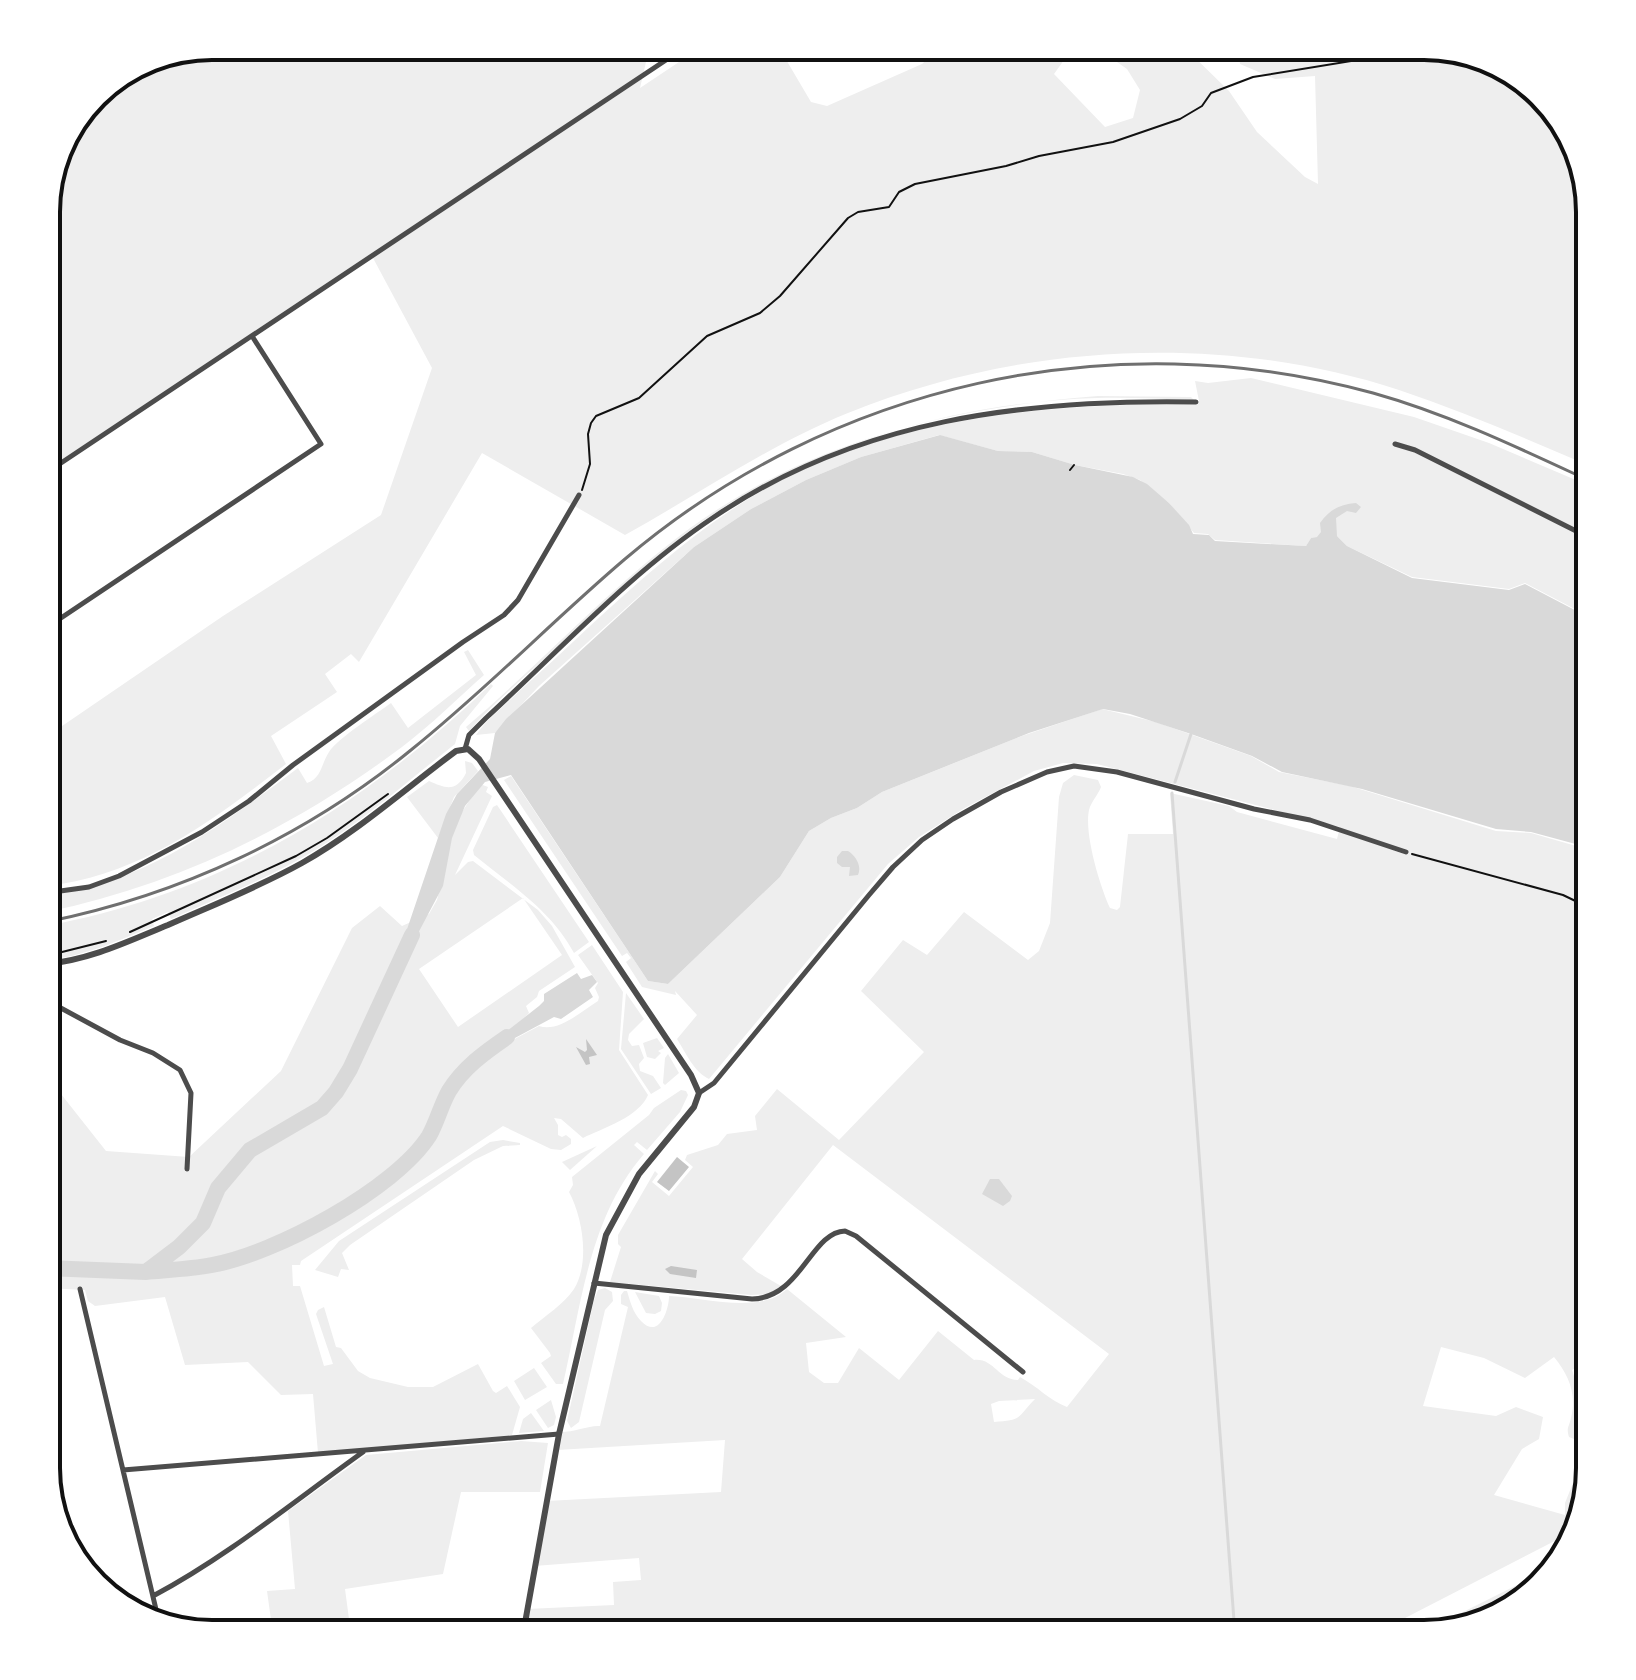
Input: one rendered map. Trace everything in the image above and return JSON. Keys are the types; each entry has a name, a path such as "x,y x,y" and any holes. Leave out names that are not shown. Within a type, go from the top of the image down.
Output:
{"street":[{"path":"60,464 666,60"},
{"path":"60,619 321,444 252,336"},
{"path":"463,749 469,735 486,718 645,571 712,518 789,474 862,444 907,430 1007,410 1089,402 1196,402"},
{"path":"1395,444 1422,453 1576,531"},
{"path":"60,891 89,887 119,876 202,832 504,615 518,600 579,495"},
{"path":"60,961 90,956 122,945 257,886 323,850 455,751 463,749 474,752 498,786 691,1075 699,1093"},
{"path":"526,1620 559,1434 593,1283 606,1235 627,1193 694,1107 699,1093 712,1086 885,876 922,840 998,793 1047,772 1074,766 1117,772 1254,809 1310,820 1406,852"},
{"path":"60,1008 120,1040 164,1058 180,1070 192,1101 187,1169"},
{"path":"593,1283 767,1298 781,1291 826,1239 845,1231 856,1236 1023,1372"},
{"path":"80,1289 156,1609"},
{"path":"123,1470 559,1434"},
{"path":"153,1596 234,1549 364,1451"}],"path":[{"path":"579,495 585,487 590,464 588,434 596,416 639,398 707,336 760,313 780,296 848,218 858,212 889,207 899,192 924,182 1113,142 1191,115 1211,93 1253,77 1357,60"},
{"path":"1070,470 1074,465"},
{"path":"124,934 272,869 327,838 385,794 392,793 395,797"},
{"path":"1406,852 1576,901"},
{"path":"60,952 113,939"}],"shaded area":[{"path":"202,60 649,60 640,88 682,60 786,60 811,102 827,106 926,60 1064,60 1054,74 1105,127 1133,118 1140,90 1127,69 1114,60 1197,60 1229,91 1257,132 1305,177 1318,184 1315,76 1275,79 1240,64 1240,60 1434,60 1464,65 1509,86 1532,104 1556,136 1568,163 1576,212 1576,460 1399,390 1331,371 1262,359 1192,353 1122,354 1051,360 982,372 914,390 848,413 790,440 625,535 482,453 359,662 351,654 325,674 337,692 271,736 286,764 203,825 144,858 113,871 60,884 60,727 223,616 381,515 432,368 373,258 60,466 60,202 65,172 86,127 104,104 136,80 163,68"},
{"path":"1251,378 1414,417 1489,443 1576,480 1576,610 1525,583 1509,589 1412,577 1347,546 1337,536 1311,538 1306,546 1215,540 1208,534 1194,533 1169,503 1140,480 1032,452 998,451 939,435 861,457 806,480 751,509 694,547 539,686 495,733 476,735 489,719 664,560 745,501 797,473 850,450 906,433 962,421 1078,407 1195,404 1199,401 1195,381 1208,383"},
{"path":"1098,396 1191,397 1194,400 1109,398 1039,402"},
{"path":"912,426 841,449 793,469 703,521 639,572 469,731 466,727 612,593 703,519 748,491 795,467 843,447 892,431"},
{"path":"940,435 998,451 1032,452 1133,477 1147,484 1169,503 1193,534 1209,535 1215,541 1306,546 1311,538 1321,532 1320,523 1331,511 1356,503 1361,507 1356,513 1347,511 1336,518 1337,536 1347,546 1412,578 1509,590 1525,584 1576,611 1576,844 1531,832 1496,829 1362,789 1282,772 1252,756 1191,734 1130,714 1103,709 1029,733 882,792 809,831 780,877 668,984 648,981 511,775 485,782 465,806 452,838 443,886 406,956 399,953 446,814 457,794 490,759 495,733 506,719 694,547 751,509 806,480 861,457"},
{"path":"468,650 484,675 402,747 320,803 188,869 142,886 60,909 60,893 117,878 180,849 240,811 298,768 307,783 312,781 334,746 391,703 408,728 476,675 464,652"},
{"path":"491,684 493,686 460,726 455,744 370,812 317,849 264,878 171,919 168,912 152,919 154,926 87,952 60,958 60,923 172,891 231,867 341,805 393,769"},
{"path":"1102,709 1156,722 1251,756 1279,772 1350,786 1496,831 1531,833 1576,846 1576,1367 1572,1370 1576,1383 1576,1462 1574,1439 1569,1437 1568,1432 1573,1410 1572,1393 1568,1378 1554,1357 1525,1378 1484,1358 1441,1347 1423,1406 1496,1416 1516,1407 1543,1417 1539,1439 1522,1449 1494,1495 1565,1515 1565,1503 1576,1477 1568,1517 1558,1539 1401,1620 525,1620 527,1609 614,1605 613,1582 641,1580 639,1558 534,1566 546,1501 721,1492 725,1440 557,1450 561,1432 600,1426 628,1307 621,1304 624,1291 627,1291 638,1318 653,1327 662,1321 669,1296 747,1303 776,1297 787,1289 846,1337 806,1343 809,1372 824,1383 838,1383 859,1348 899,1380 938,1331 974,1360 986,1362 1011,1379 1018,1380 1020,1377 1067,1407 1109,1354 833,1145 742,1259 781,1286 768,1294 610,1282 621,1247 618,1235 655,1171 658,1174 652,1182 669,1196 693,1167 685,1160 687,1155 718,1145 727,1134 757,1130 755,1116 777,1089 839,1140 924,1052 861,991 903,940 927,955 964,912 1028,960 1039,951 1050,923 1059,797 1063,783 1074,775 1098,780 1101,787 1089,810 1089,832 1106,898 1110,908 1117,910 1120,907 1128,834 1173,834 1170,793 1229,806 1237,812 1337,839 1340,827 1097,764 1063,763 1034,771 919,837 888,864 709,1079 695,1067 677,1039 697,1015 675,991 676,995 642,987 626,962 631,958 627,953 622,956 504,780 511,776 648,981 668,984 780,877 809,831 882,792 1022,736","holes":["1035,1399 1015,1419 994,1422 991,1404"]},
{"path":"465,761 472,763 478,771 454,797 438,838 407,797 429,781 445,787 458,784 466,773"},
{"path":"480,784 488,787 486,792 492,796 455,875 473,861 523,898 419,969 458,1027 562,955 524,899 552,926 575,967 539,991 537,997 526,1006 529,1013 492,1051 539,1026 562,1024 598,1001 595,988 598,983 578,955 592,945 623,992 619,1050 648,1095 629,1116 583,1138 561,1119 554,1118 558,1135 571,1139 571,1144 561,1150 551,1149 503,1126 301,1261 300,1265 292,1265 293,1286 300,1286 324,1366 333,1364 316,1314 324,1307 336,1347 341,1348 358,1371 370,1378 408,1387 433,1387 478,1364 493,1391 496,1393 507,1386 520,1407 512,1435 318,1453 313,1394 281,1395 248,1362 185,1365 165,1297 95,1306 88,1301 85,1290 60,1289 60,1093 106,1151 189,1157 281,1071 352,928 380,906 402,926 429,914 437,900 455,823"},
{"path":"497,805 589,942 574,953 542,911 474,855 473,850 493,807"},
{"path":"842,851 848,851 856,858 858,875 849,876 850,867 837,863"},
{"path":"577,973 581,979 592,975 597,982 589,990 593,997 561,1019 554,1017 491,1051 488,1046 539,1006 544,1001 544,994"},
{"path":"626,993 644,1019 629,1034 628,1040 632,1046 639,1045 644,1058 639,1064 640,1071 653,1076 661,1088 651,1094 621,1049"},
{"path":"657,1038 664,1048 658,1051 661,1053 655,1059 647,1057 643,1043"},
{"path":"668,1054 679,1073 665,1085 665,1058"},
{"path":"681,1090 688,1095 680,1112 647,1150 637,1142 634,1145 644,1154 625,1179 599,1234 582,1294 563,1384 556,1384 541,1363 551,1356 550,1353 531,1328 565,1300 574,1289 582,1267 581,1227 569,1192 573,1185 572,1177 654,1108"},
{"path":"503,1140 520,1145 503,1146 474,1160 350,1245 342,1253 349,1270 341,1269 338,1277 315,1270 339,1241 490,1142"},
{"path":"597,1146 570,1170 562,1162"},
{"path":"990,1179 999,1179 1012,1196 1003,1206 982,1194"},
{"path":"605,1288 612,1292 613,1301 605,1310 579,1422 571,1428 567,1421 594,1300 598,1290"},
{"path":"635,1292 659,1296 661,1311 646,1313"},
{"path":"534,1368 547,1387 525,1400 514,1381"},
{"path":"551,1400 556,1417 554,1425 548,1428 536,1410"},
{"path":"531,1413 544,1431 519,1433 523,1419"},
{"path":"521,1441 548,1443 540,1492 461,1492 443,1574 345,1589 349,1620 271,1620 267,1591 295,1589 288,1511 366,1455"},
{"path":"1526,1580 1500,1600 1452,1617"}],"building":[{"path":"586,1039 597,1055 589,1057 590,1064 586,1065 576,1047 585,1052"},
{"path":"677,1157 689,1167 669,1191 657,1182"},
{"path":"671,1266 697,1270 696,1278 670,1274 665,1269"}],"waterway":[{"path":"1175,782 1191,734"},
{"path":"1172,793 1234,1620"},
{"path":"60,1269 146,1272 179,1247 203,1223 218,1188 250,1150 322,1108 336,1092 350,1069 412,935"},
{"path":"146,1272 204,1266 268,1248 362,1197 412,1156 429,1136 446,1096 461,1075 507,1037"}],"railway":[{"path":"60,919 145,896 239,858 285,835 371,781 411,750 625,559 706,499 792,449 883,411 978,383 1076,368 1175,364 1274,372 1401,401 1483,432 1576,475"}]}
